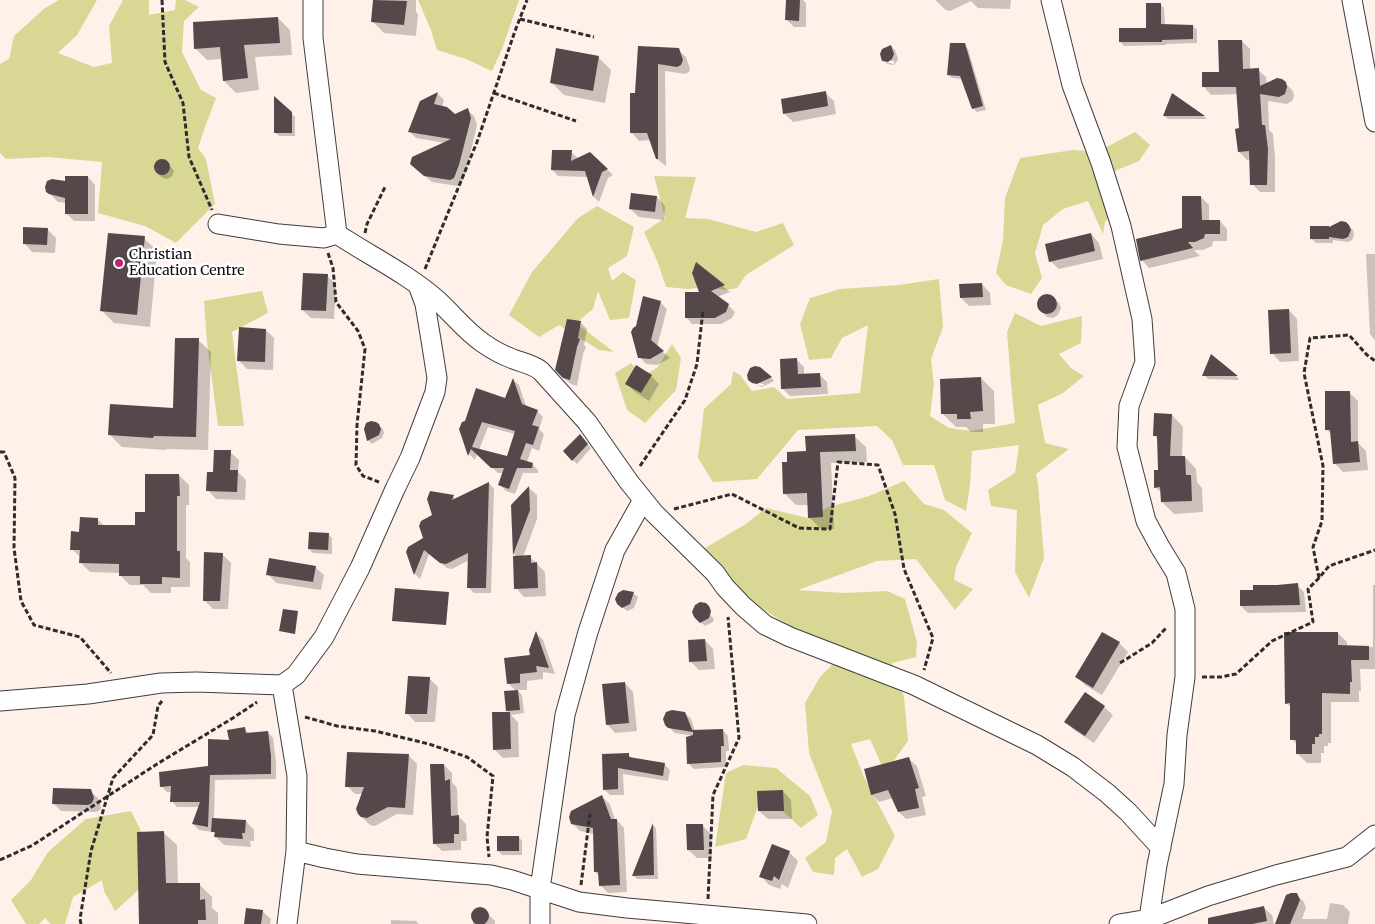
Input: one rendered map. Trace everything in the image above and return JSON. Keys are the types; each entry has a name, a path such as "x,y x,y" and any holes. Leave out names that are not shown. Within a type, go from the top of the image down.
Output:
{"street":[{"path":"313,0 313,38 330,236"},
{"path":"1051,0 1072,86 1101,163 1121,226 1142,319 1145,362 1129,406 1126,447 1146,521 1176,573 1185,608 1185,677 1177,735 1174,784 1161,848 1150,922"},
{"path":"1352,0 1375,122"},
{"path":"218,224 279,234 330,236 361,250 418,285 436,299 466,331 478,340 496,352 522,363 534,365 541,371 587,422 629,482 649,506 715,573 743,606 765,625 790,637 920,688 1037,745 1073,767 1107,793 1128,812 1161,848"},
{"path":"0,701 88,694 161,683 282,685 296,675 324,637 360,568 410,458 435,392 437,378 425,304 418,285"},
{"path":"540,924 540,889 565,715 588,632 615,550 649,506"},
{"path":"282,685 297,776 296,851 287,924"},
{"path":"1118,924 1150,922 1208,896 1276,875 1347,857 1375,835"},
{"path":"296,851 357,864 491,875 579,902 807,924"}],"path":[{"path":"162,0 165,62 183,103 189,157 218,224"},
{"path":"418,285 477,142 527,0"},
{"path":"520,19 594,37"},
{"path":"494,93 576,121"},
{"path":"361,250 367,224 385,187"},
{"path":"330,236 336,302 358,331 365,349 357,426 356,465 363,476 395,488"},
{"path":"629,482 685,400 697,364 703,310"},
{"path":"1319,578 1313,548 1322,521 1322,466 1304,374 1310,338 1349,335 1375,361"},
{"path":"0,452 4,452 15,478 14,548 21,601 34,625 80,637 124,689"},
{"path":"649,506 732,494 799,528 830,529 838,462 878,466 895,514 904,569 933,638 920,688"},
{"path":"1185,677 1220,677 1236,674 1272,641 1313,622 1308,589 1329,566 1375,550"},
{"path":"1120,663 1152,643 1185,608"},
{"path":"707,914 713,795 739,738 727,616"},
{"path":"81,924 80,919 91,851 113,778 153,735 158,706 164,700"},
{"path":"0,860 33,845 258,701"},
{"path":"303,717 337,726 429,744 468,757 494,776 487,837 491,875"},
{"path":"579,902 590,814"}],"green space":[{"path":"59,0 97,0 77,35 58,53 94,67 112,63 109,26 123,0 149,0 149,15 175,10 176,0 185,0 199,7 184,21 182,52 201,90 216,98 198,148 206,159 215,204 176,243 145,226 98,213 102,162 48,157 6,159 0,153 0,64 9,59 14,36 45,8"},
{"path":"418,0 519,0 502,49 492,71 466,59 437,50"},
{"path":"1135,132 1150,145 1139,161 1112,172 1119,204 1105,222 1103,234 1088,201 1063,209 1043,225 1035,253 1042,278 1031,294 1006,285 996,273 1003,240 1005,198 1020,158 1073,150 1097,152"},
{"path":"654,176 696,177 685,218 708,219 756,232 783,223 794,245 746,275 737,288 726,290 706,287 688,289 666,287 644,232 665,218"},
{"path":"597,206 634,227 627,256 608,268 612,281 623,272 636,280 629,318 610,320 598,291 593,309 576,323 614,352 599,350 559,325 539,337 509,315 532,272 578,218"},
{"path":"939,279 943,327 931,359 934,384 930,416 949,428 972,431 1015,423 1007,332 1015,313 1041,326 1082,316 1081,343 1059,354 1071,368 1084,376 1063,393 1038,405 1045,443 1069,449 1036,474 1044,558 1029,598 1015,572 1017,510 991,506 988,490 1015,473 1019,445 972,451 966,511 945,500 934,465 903,465 892,440 877,426 798,430 757,479 713,482 698,458 704,409 731,384 733,371 740,375 752,391 774,387 787,399 860,393 868,325 842,338 831,358 809,360 800,324 810,298 840,289 899,285"},
{"path":"262,291 268,313 232,332 244,426 218,426 207,342 204,301"},
{"path":"672,344 681,358 676,390 645,423 627,410 615,373 631,363 642,376 657,368"},
{"path":"904,481 924,504 944,510 972,533 956,567 954,580 973,589 955,610 916,559 877,561 798,590 844,593 887,591 905,599 917,642 916,657 892,663 904,697 908,741 885,773 870,739 851,744 864,777 895,836 878,869 862,877 847,849 835,858 834,875 813,872 805,858 826,842 832,811 809,753 805,703 820,677 846,651 788,625 736,592 700,551 746,524 766,508 808,518 829,507 869,496"},
{"path":"743,765 776,768 810,796 818,815 801,828 763,793 746,839 715,847 726,773"},
{"path":"131,811 144,837 145,884 115,911 104,891 102,880 73,897 65,924 51,924 45,918 39,924 26,924 11,900 31,880 48,852 86,819"}],"building":[{"path":"373,0 407,1 404,25 371,22"},
{"path":"786,0 800,0 799,21 785,20"},
{"path":"1146,3 1161,3 1161,24 1193,25 1193,39 1162,40 1162,42 1119,42 1119,28 1146,28"},
{"path":"278,17 280,43 244,45 248,78 223,81 220,47 194,49 193,22"},
{"path":"1218,40 1242,40 1243,69 1259,68 1260,86 1277,78 1286,82 1285,94 1279,97 1260,94 1262,125 1265,125 1268,149 1267,185 1250,185 1249,151 1238,152 1235,129 1239,128 1236,87 1202,87 1202,72 1219,72"},
{"path":"950,43 965,43 983,106 972,109 960,76 947,75"},
{"path":"891,45 894,54 892,59 888,62 882,61 880,54 882,49"},
{"path":"638,46 679,48 683,60 681,65 677,67 658,64 658,159 656,159 647,133 630,133 630,93 635,93"},
{"path":"556,48 599,56 593,91 550,83"},
{"path":"826,91 828,106 783,114 781,99"},
{"path":"438,92 434,104 447,107 455,114 468,108 471,118 459,165 454,178 450,180 424,176 410,164 412,157 451,139 408,132 420,101"},
{"path":"1172,93 1205,116 1163,116"},
{"path":"274,96 292,112 292,133 274,133"},
{"path":"552,150 572,150 571,161 590,152 608,169 602,172 593,197 585,171 551,170"},
{"path":"159,159 165,159 170,164 168,173 159,175 154,170 154,164"},
{"path":"65,176 88,176 88,214 65,214 65,198 46,192 47,181 52,179 65,181"},
{"path":"631,193 657,196 655,212 629,209"},
{"path":"1182,196 1201,196 1202,220 1220,220 1220,234 1205,234 1204,238 1195,242 1188,242 1193,248 1140,261 1136,239 1182,228"},
{"path":"1341,221 1349,225 1351,230 1348,237 1343,239 1329,237 1329,239 1310,239 1310,226 1329,227"},
{"path":"23,227 48,228 47,245 23,244"},
{"path":"108,233 145,236 137,315 100,311"},
{"path":"1091,233 1095,251 1049,262 1045,244"},
{"path":"696,262 725,285 711,291 729,304 726,312 715,318 685,318 685,292 699,292 692,273"},
{"path":"303,273 328,274 326,311 301,310"},
{"path":"982,283 983,297 960,298 959,284"},
{"path":"1047,294 1054,297 1057,304 1054,311 1047,314 1040,311 1037,304 1040,297"},
{"path":"643,296 661,301 651,340 664,351 650,359 638,358 631,332 636,326"},
{"path":"1289,309 1291,353 1270,354 1268,310"},
{"path":"567,319 581,321 578,338 580,339 570,380 563,378 555,370"},
{"path":"239,327 266,329 265,362 237,361"},
{"path":"175,338 199,338 196,437 154,436 153,438 108,435 110,404 173,408"},
{"path":"1211,354 1238,376 1202,376"},
{"path":"797,358 798,374 820,373 821,387 781,389 780,359"},
{"path":"636,365 652,375 641,393 625,384"},
{"path":"760,367 772,377 757,384 752,383 748,380 747,375 750,368"},
{"path":"981,377 983,411 970,412 971,419 957,419 957,414 941,414 940,379"},
{"path":"513,378 522,404 538,410 532,425 539,427 533,445 526,443 520,459 533,463 532,468 517,468 509,489 498,485 504,468 491,468 471,449 468,456 459,429 462,422 465,421 476,388 505,398","holes":["482,422 515,431 507,456 472,447"]},
{"path":"1325,391 1350,391 1351,442 1358,441 1360,462 1333,464 1330,430 1325,430"},
{"path":"1154,413 1172,414 1170,456 1185,456 1186,475 1191,475 1192,501 1161,502 1160,487 1154,488 1154,470 1158,470 1157,436 1153,436"},
{"path":"371,421 379,424 381,429 379,435 367,441 364,429 366,423"},
{"path":"580,434 588,444 572,461 563,451"},
{"path":"855,434 856,451 820,452 823,517 808,518 807,493 783,494 782,462 787,462 787,452 806,451 805,436"},
{"path":"214,450 231,450 230,470 238,470 237,492 206,491 207,472 213,472"},
{"path":"145,474 179,474 180,496 177,496 177,551 180,551 180,578 162,577 162,584 140,584 140,576 119,576 119,564 79,563 80,550 70,550 71,531 79,532 80,517 98,518 98,525 135,525 135,512 145,512"},
{"path":"489,482 486,588 467,588 468,553 446,564 440,563 424,550 414,575 406,552 408,547 423,538 419,526 421,521 432,515 427,499 430,491 454,495 452,500"},
{"path":"529,486 530,510 513,555 511,505"},
{"path":"309,532 329,533 328,550 308,549"},
{"path":"204,552 223,553 220,601 203,601"},
{"path":"531,555 531,563 537,562 538,588 514,589 513,556"},
{"path":"269,558 316,566 313,582 266,575"},
{"path":"1298,583 1300,605 1240,606 1240,590 1253,590 1253,585"},
{"path":"395,588 449,592 446,625 392,621"},
{"path":"623,590 634,592 630,604 622,608 615,599 618,593"},
{"path":"700,602 706,603 711,611 709,618 700,623 692,612 695,605"},
{"path":"283,609 298,611 295,634 279,631"},
{"path":"536,631 549,668 536,666 537,672 520,674 520,683 507,684 504,658 530,655 529,650"},
{"path":"1102,632 1120,642 1093,688 1075,677"},
{"path":"1284,632 1338,632 1338,645 1369,646 1369,660 1351,660 1352,682 1350,682 1350,694 1322,693 1322,734 1319,734 1319,737 1315,737 1315,744 1312,744 1312,754 1296,754 1296,740 1290,740 1290,703 1285,704"},
{"path":"705,639 707,661 689,662 688,640"},
{"path":"408,676 430,677 427,714 405,714"},
{"path":"625,682 629,723 606,725 602,684"},
{"path":"518,690 520,710 506,711 504,691"},
{"path":"1085,692 1105,706 1085,736 1064,722"},
{"path":"672,710 685,712 692,730 723,729 724,746 721,746 721,762 687,764 686,737 693,735 693,732 668,728 665,725 663,719 666,712"},
{"path":"492,712 510,712 511,749 493,750"},
{"path":"245,727 246,733 268,731 271,774 210,775 208,827 192,824 200,802 170,802 171,786 160,787 159,772 208,766 208,739 229,740 227,730"},
{"path":"347,752 409,754 405,808 388,807 367,818 361,817 356,809 364,787 345,787"},
{"path":"629,753 629,757 665,763 663,776 618,768 618,789 603,790 602,754"},
{"path":"909,757 919,788 915,789 919,808 898,812 888,790 871,795 864,769"},
{"path":"430,764 444,764 445,781 450,779 451,816 459,815 459,834 454,834 454,843 433,844"},
{"path":"53,788 91,789 94,798 92,803 88,805 52,804"},
{"path":"783,790 784,811 758,811 757,791"},
{"path":"602,795 611,819 617,819 620,885 599,886 598,872 594,872 593,828 571,824 569,817 571,811"},
{"path":"212,818 246,820 245,833 242,833 243,839 214,837 215,832 211,832"},
{"path":"653,823 654,875 632,876"},
{"path":"686,824 703,824 704,850 687,850"},
{"path":"164,831 166,883 200,883 200,900 205,899 206,920 198,920 198,924 139,924 137,832"},
{"path":"497,836 519,836 519,851 497,851"},
{"path":"772,844 790,851 779,880 774,876 772,881 759,877"},
{"path":"1297,893 1300,900 1290,924 1275,924 1286,895"},
{"path":"1264,906 1267,921 1252,924 1208,924 1208,918"},
{"path":"480,907 486,910 489,916 486,922 480,925 474,922 471,916 474,910"},
{"path":"246,908 263,910 261,924 244,924"}],"place":[{"name":"Christian Education Centre","path":"119,263"}]}
